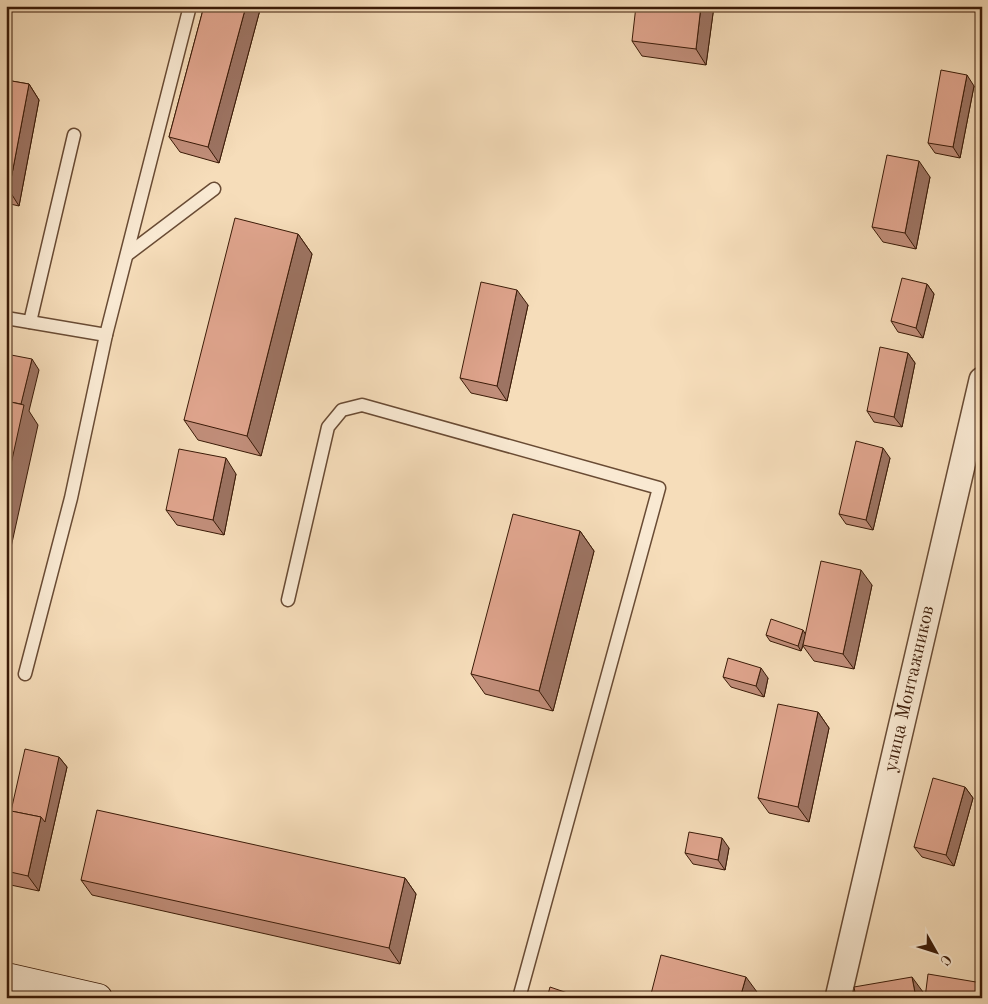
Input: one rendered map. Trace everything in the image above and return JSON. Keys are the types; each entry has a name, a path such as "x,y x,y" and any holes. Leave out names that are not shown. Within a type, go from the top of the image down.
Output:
{"main road":[{"path":"6,977 98,998"}],"street":[{"name":"улица Монтажников","path":"838,998 982,380"}],"lane":[{"path":"25,674 70,498 106,335 190,6"},
{"path":"30,322 74,135"},
{"path":"128,254 214,189"},
{"path":"7,321 30,322 106,335"},
{"path":"288,600 328,427 342,410 362,405 659,488 519,998"}],"building":[{"path":"204,6 246,6 208,147 169,137"},
{"path":"636,6 701,6 696,49 632,41"},
{"path":"941,70 967,75 953,147 928,143"},
{"path":"6,80 29,84 9,190 6,190"},
{"path":"887,155 919,161 905,233 872,227"},
{"path":"235,218 298,234 247,436 184,420"},
{"path":"902,278 927,284 916,328 891,321"},
{"path":"481,282 517,290 497,386 460,378"},
{"path":"880,347 908,353 894,417 867,411"},
{"path":"6,354 32,359 21,404 6,401"},
{"path":"6,401 24,405 6,487"},
{"path":"856,441 883,448 866,520 839,514"},
{"path":"179,449 226,458 213,520 166,510"},
{"path":"513,514 580,531 539,691 471,674"},
{"path":"821,561 861,570 843,654 803,645"},
{"path":"771,619 803,630 798,646 766,635"},
{"path":"728,658 761,668 756,686 723,677"},
{"path":"778,704 818,712 798,807 758,798"},
{"path":"25,749 59,757 45,822 41,817 11,811"},
{"path":"933,778 965,787 946,855 914,847"},
{"path":"6,810 41,817 28,876 6,871"},
{"path":"97,810 405,878 389,948 81,880"},
{"path":"689,832 722,838 718,860 685,853"},
{"path":"661,955 746,977 740,998 650,998"},
{"path":"928,974 982,983 982,998 925,998"},
{"path":"912,977 916,998 856,998 854,987"},
{"path":"550,987 582,998 547,998"}]}
